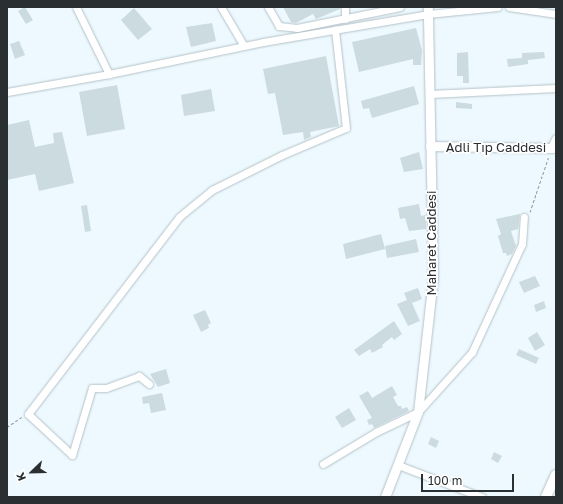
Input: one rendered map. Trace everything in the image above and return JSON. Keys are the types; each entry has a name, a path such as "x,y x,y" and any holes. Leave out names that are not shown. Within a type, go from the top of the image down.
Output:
{"main road":[{"path":"546,497 556,475"}],"street":[{"path":"76,7 109,74"},
{"path":"221,7 244,46"},
{"path":"268,7 279,26 297,28 400,7"},
{"path":"345,7 345,19"},
{"path":"7,92 109,74 244,46 335,30 428,10 498,7"},
{"path":"509,7 556,14"},
{"name":"Maharet Caddesi","path":"385,497 418,412 433,278 428,10"},
{"path":"149,384 139,376 106,388 92,388 72,454 28,414 179,217 212,190 282,155 346,128 335,30"},
{"path":"430,94 556,88"},
{"name":"Adli Tıp Caddesi","path":"430,146 552,148 556,139"},
{"path":"324,464 376,432 418,412 472,352 522,244 526,216"},
{"path":"398,465 482,497"}],"path":[{"path":"526,216 552,148"},
{"path":"7,427 28,414"}],"building":[{"path":"25,7 33,20 26,24 18,11"},
{"path":"283,7 340,7 340,9 316,19 313,14 296,23 291,22"},
{"path":"134,8 152,29 138,40 121,20"},
{"path":"212,23 216,41 191,47 186,27"},
{"path":"416,28 422,50 421,65 413,65 413,59 359,72 352,42"},
{"path":"19,41 25,55 15,59 10,44"},
{"path":"468,52 469,83 463,83 463,76 457,76 457,53"},
{"path":"544,52 545,58 528,60 528,64 508,67 507,59 522,58 522,53"},
{"path":"326,56 339,126 310,132 311,137 304,140 303,132 283,135 275,93 268,94 263,69"},
{"path":"117,85 125,129 87,136 79,92"},
{"path":"414,86 419,104 372,118 369,108 363,109 361,101"},
{"path":"211,89 215,111 184,116 181,95"},
{"path":"456,102 472,104 472,109 456,108"},
{"path":"29,120 35,147 54,143 53,133 62,132 74,183 39,191 35,174 7,180 7,125"},
{"path":"419,152 423,169 404,172 400,158"},
{"path":"419,204 421,216 426,215 426,229 409,231 405,218 400,219 398,208"},
{"path":"87,205 91,231 85,232 81,206"},
{"path":"520,214 518,229 511,231 516,246 512,254 507,256 506,253 503,253 498,236 501,234 496,219"},
{"path":"381,234 385,249 346,259 343,244"},
{"path":"416,239 419,252 387,258 385,246"},
{"path":"535,276 540,286 524,293 519,282"},
{"path":"418,288 422,299 412,303 420,321 408,326 397,304 407,300 404,293"},
{"path":"544,301 546,308 536,312 534,305"},
{"path":"205,310 211,323 208,325 209,328 201,332 193,315"},
{"path":"394,321 402,334 394,340 392,337 382,345 383,347 372,353 370,349 359,356 354,350"},
{"path":"537,332 545,345 535,351 528,338"},
{"path":"519,349 539,358 536,364 516,355"},
{"path":"166,369 170,383 158,387 150,374"},
{"path":"392,386 397,395 393,397 398,406 401,406 402,409 407,407 409,411 374,428 372,424 369,425 367,420 372,418 359,396 368,391 372,398"},
{"path":"162,393 166,410 151,413 149,403 143,404 142,397"},
{"path":"349,408 356,420 342,428 335,417"},
{"path":"431,437 439,441 436,448 428,444"},
{"path":"494,452 502,456 498,463 491,459"}]}
